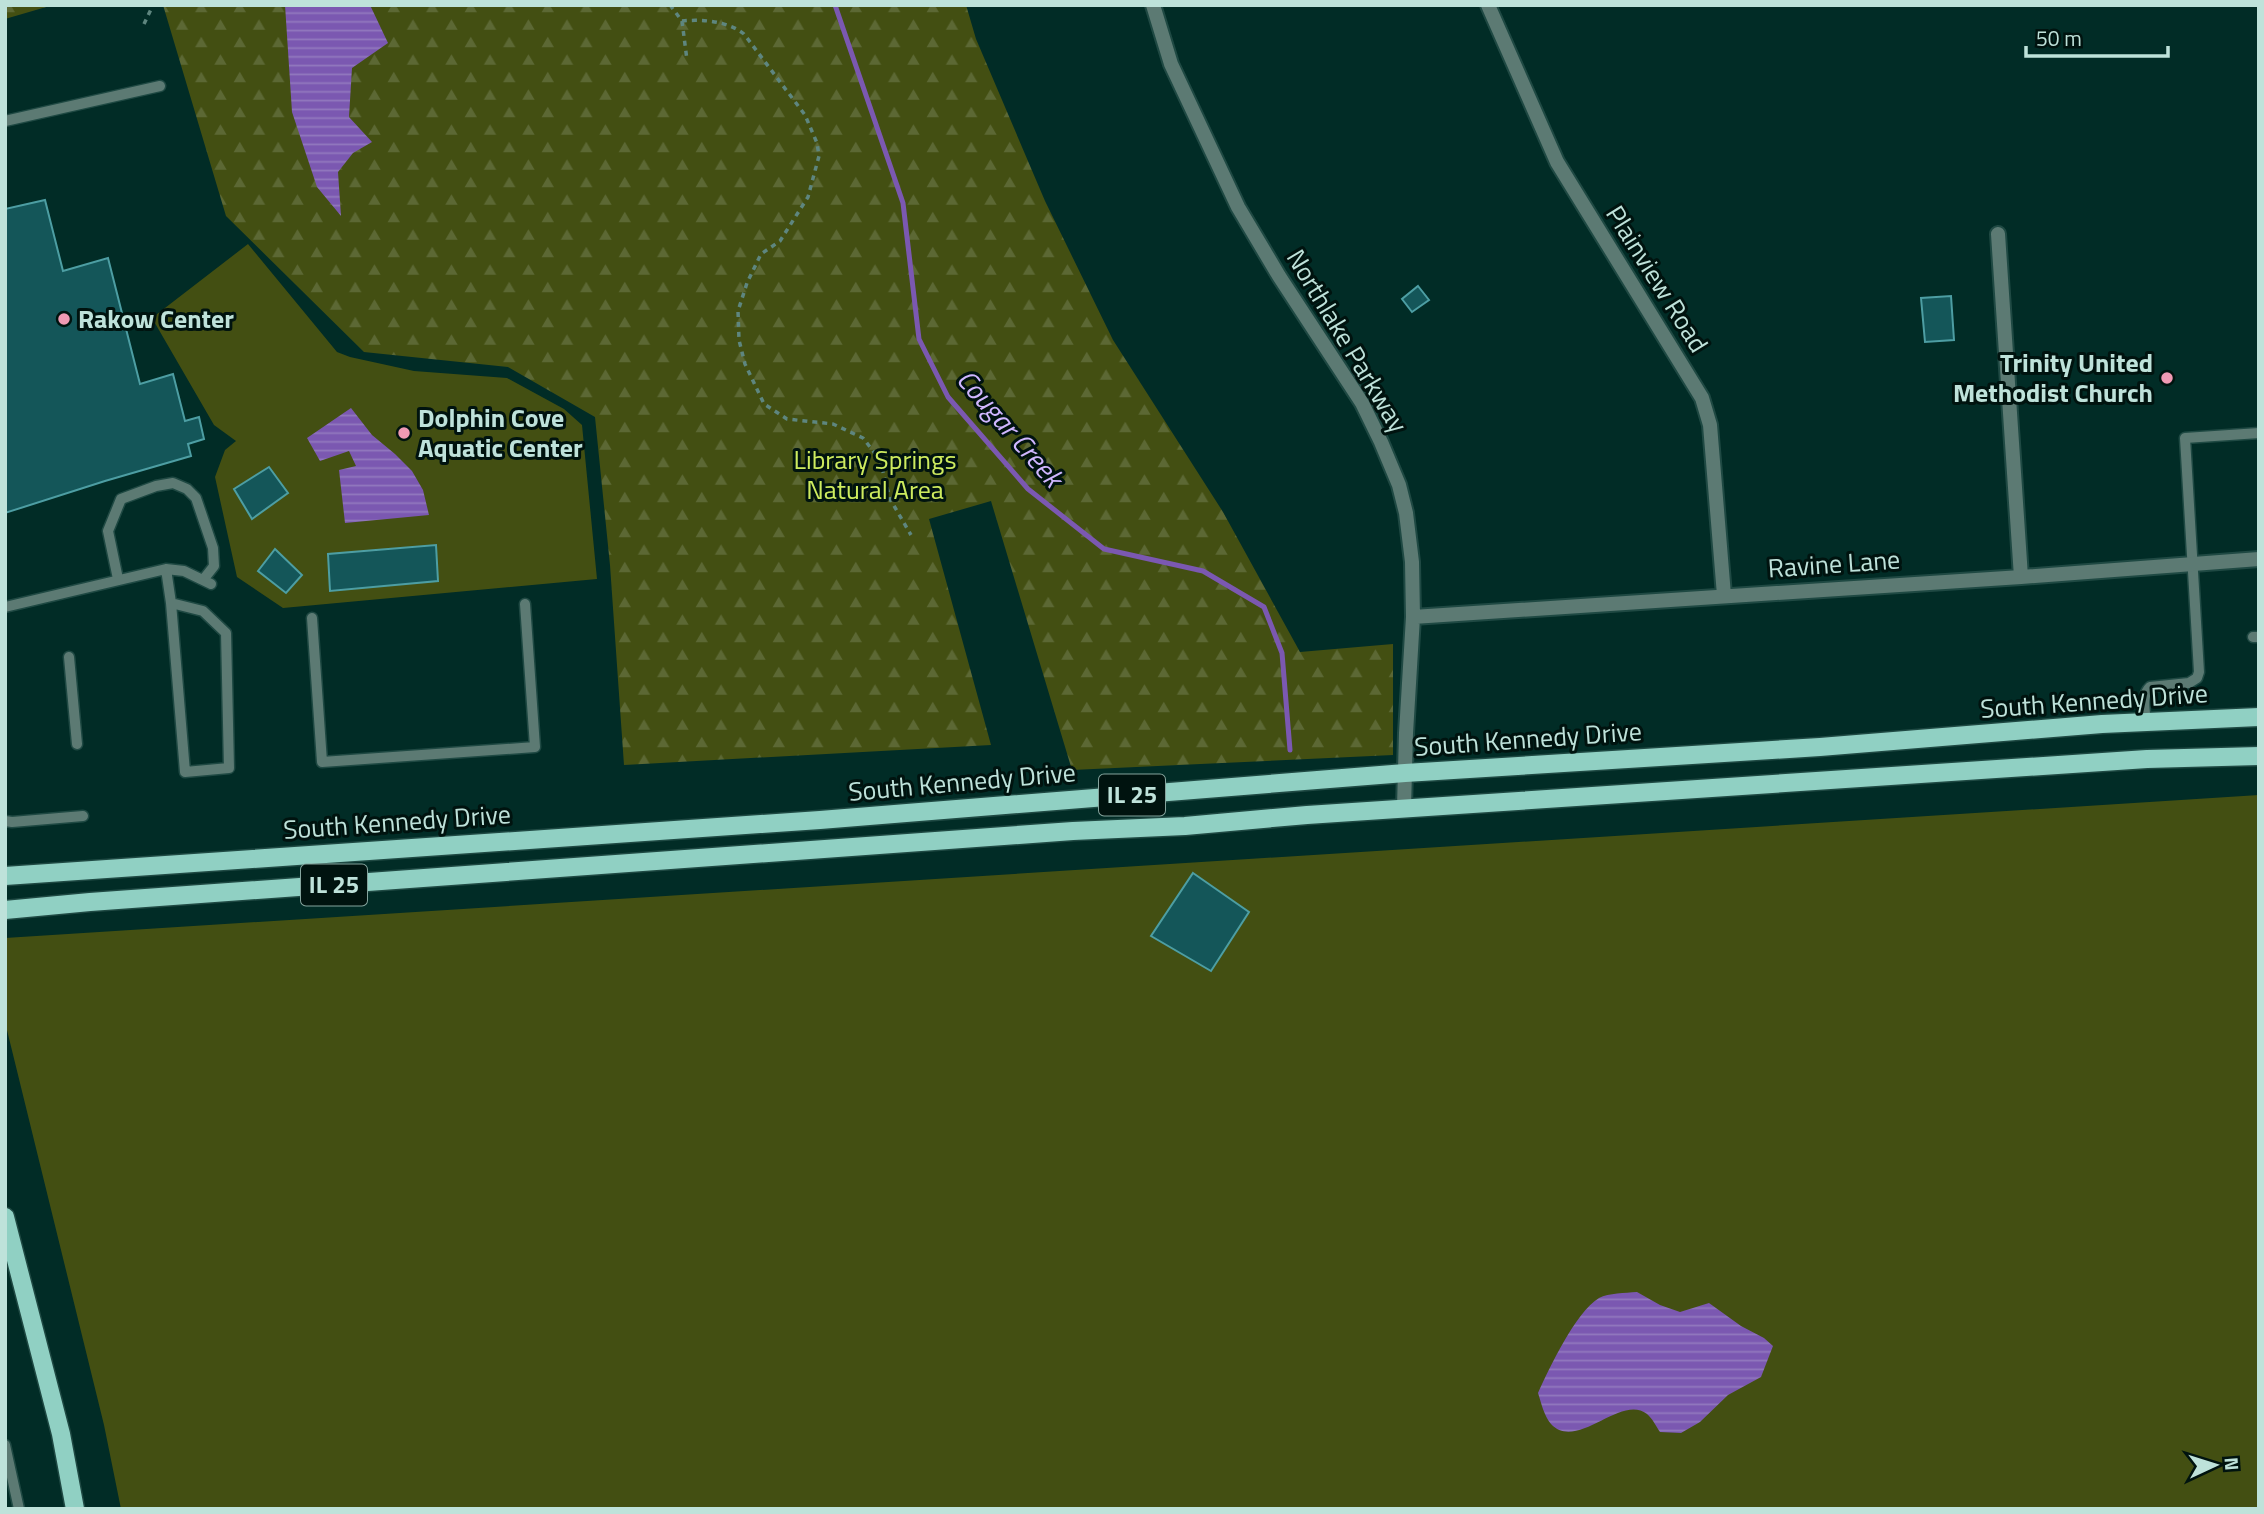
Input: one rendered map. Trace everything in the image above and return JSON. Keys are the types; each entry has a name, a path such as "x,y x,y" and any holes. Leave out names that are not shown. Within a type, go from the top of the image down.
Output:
{"main road":[{"name":"South Kennedy Drive","path":"5,876 820,820 1405,773 1820,747 2146,722 2259,717"},
{"name":"IL 25","path":"5,910 1404,808 2147,758 2259,756"},
{"path":"5,1217 61,1434 75,1509"}],"street":[{"name":"Northlake Parkway","path":"1153,5 1171,64 1238,207 1279,276 1362,403 1399,485 1406,513 1412,562 1413,617 1404,808"},
{"name":"Plainview Road","path":"1488,5 1557,162 1702,398 1710,425 1724,595"},
{"path":"1998,234 2021,577"},
{"name":"Ravine Lane","path":"1413,617 2259,559"}],"lane":[{"path":"5,121 160,86"},
{"path":"2146,722 2144,701 2150,687 2189,683 2197,678 2199,672 2186,438 2259,433"},
{"path":"5,607 166,569 184,571 207,582 214,566 213,548 196,498 187,489 173,484 156,486 121,499 108,531 118,579"},
{"path":"166,569 172,603 184,772 229,768 226,633 203,611 172,603"},
{"path":"312,618 322,762 535,747 525,604"},
{"path":"69,657 77,744"},
{"path":"5,821 83,816"},
{"path":"5,1445 19,1509"}],"path":[{"path":"145,24 153,5"},
{"path":"670,5 682,21 687,60"},
{"path":"682,21 694,20 734,26 744,34 804,115 817,143 819,156 808,197 780,241 761,254 747,283 738,312 739,340 745,364 764,404 787,419 832,424 863,438 880,460 890,499 911,535"}],"green space":[{"path":"5,5 53,5 5,19"},
{"name":"Library Springs Natural Area","path":"163,5 966,5 976,39 1045,201 1113,340 1223,512 1300,652 1393,644 1393,755 1072,770 991,501 929,519 991,745 624,765 610,565 595,417 508,367 364,352 226,216"},
{"name":"Dolphin Cove Aquatic Center","path":"248,244 337,352 414,371 507,378 564,409 582,425 597,579 283,608 237,577 215,477 225,450 236,441 214,425 152,318"},
{"path":"2259,795 2259,1509 121,1509 104,1425 5,1022 5,938"}],"shaded area":[{"path":"285,5 370,5 388,43 352,68 349,117 372,142 353,153 338,172 341,216 317,187 292,112"},
{"path":"351,408 372,435 412,471 423,490 429,515 345,523 339,470 356,466 349,451 320,461 307,438"},
{"path":"1637,1292 1680,1312 1709,1303 1741,1326 1764,1338 1773,1346 1761,1377 1728,1395 1700,1422 1681,1433 1660,1432 1647,1414 1636,1410 1612,1415 1586,1428 1562,1431 1549,1421 1538,1393 1556,1355 1581,1316 1599,1298"}],"building":[{"name":"Rakow Center","path":"45,200 63,271 108,258 140,384 173,374 185,421 199,417 204,439 188,444 191,456 5,513 5,209"},
{"path":"1418,286 1429,300 1412,312 1402,299"},
{"path":"1951,296 1954,340 1925,342 1921,298"},
{"path":"269,467 288,493 252,519 234,489"},
{"path":"436,545 438,581 330,591 328,554"},
{"path":"275,549 302,575 286,593 258,571"},
{"path":"1193,873 1249,912 1211,971 1151,936"}],"waterway":[{"name":"Cougar Creek","path":"835,5 903,203 919,339 948,397 1028,489 1104,549 1203,571 1264,607 1282,653 1290,750"}],"place":[{"name":"Rakow Center","path":"64,319"},
{"name":"Trinity United Methodist Church","path":"2167,378"},
{"name":"Dolphin Cove Aquatic Center","path":"404,433"}]}
